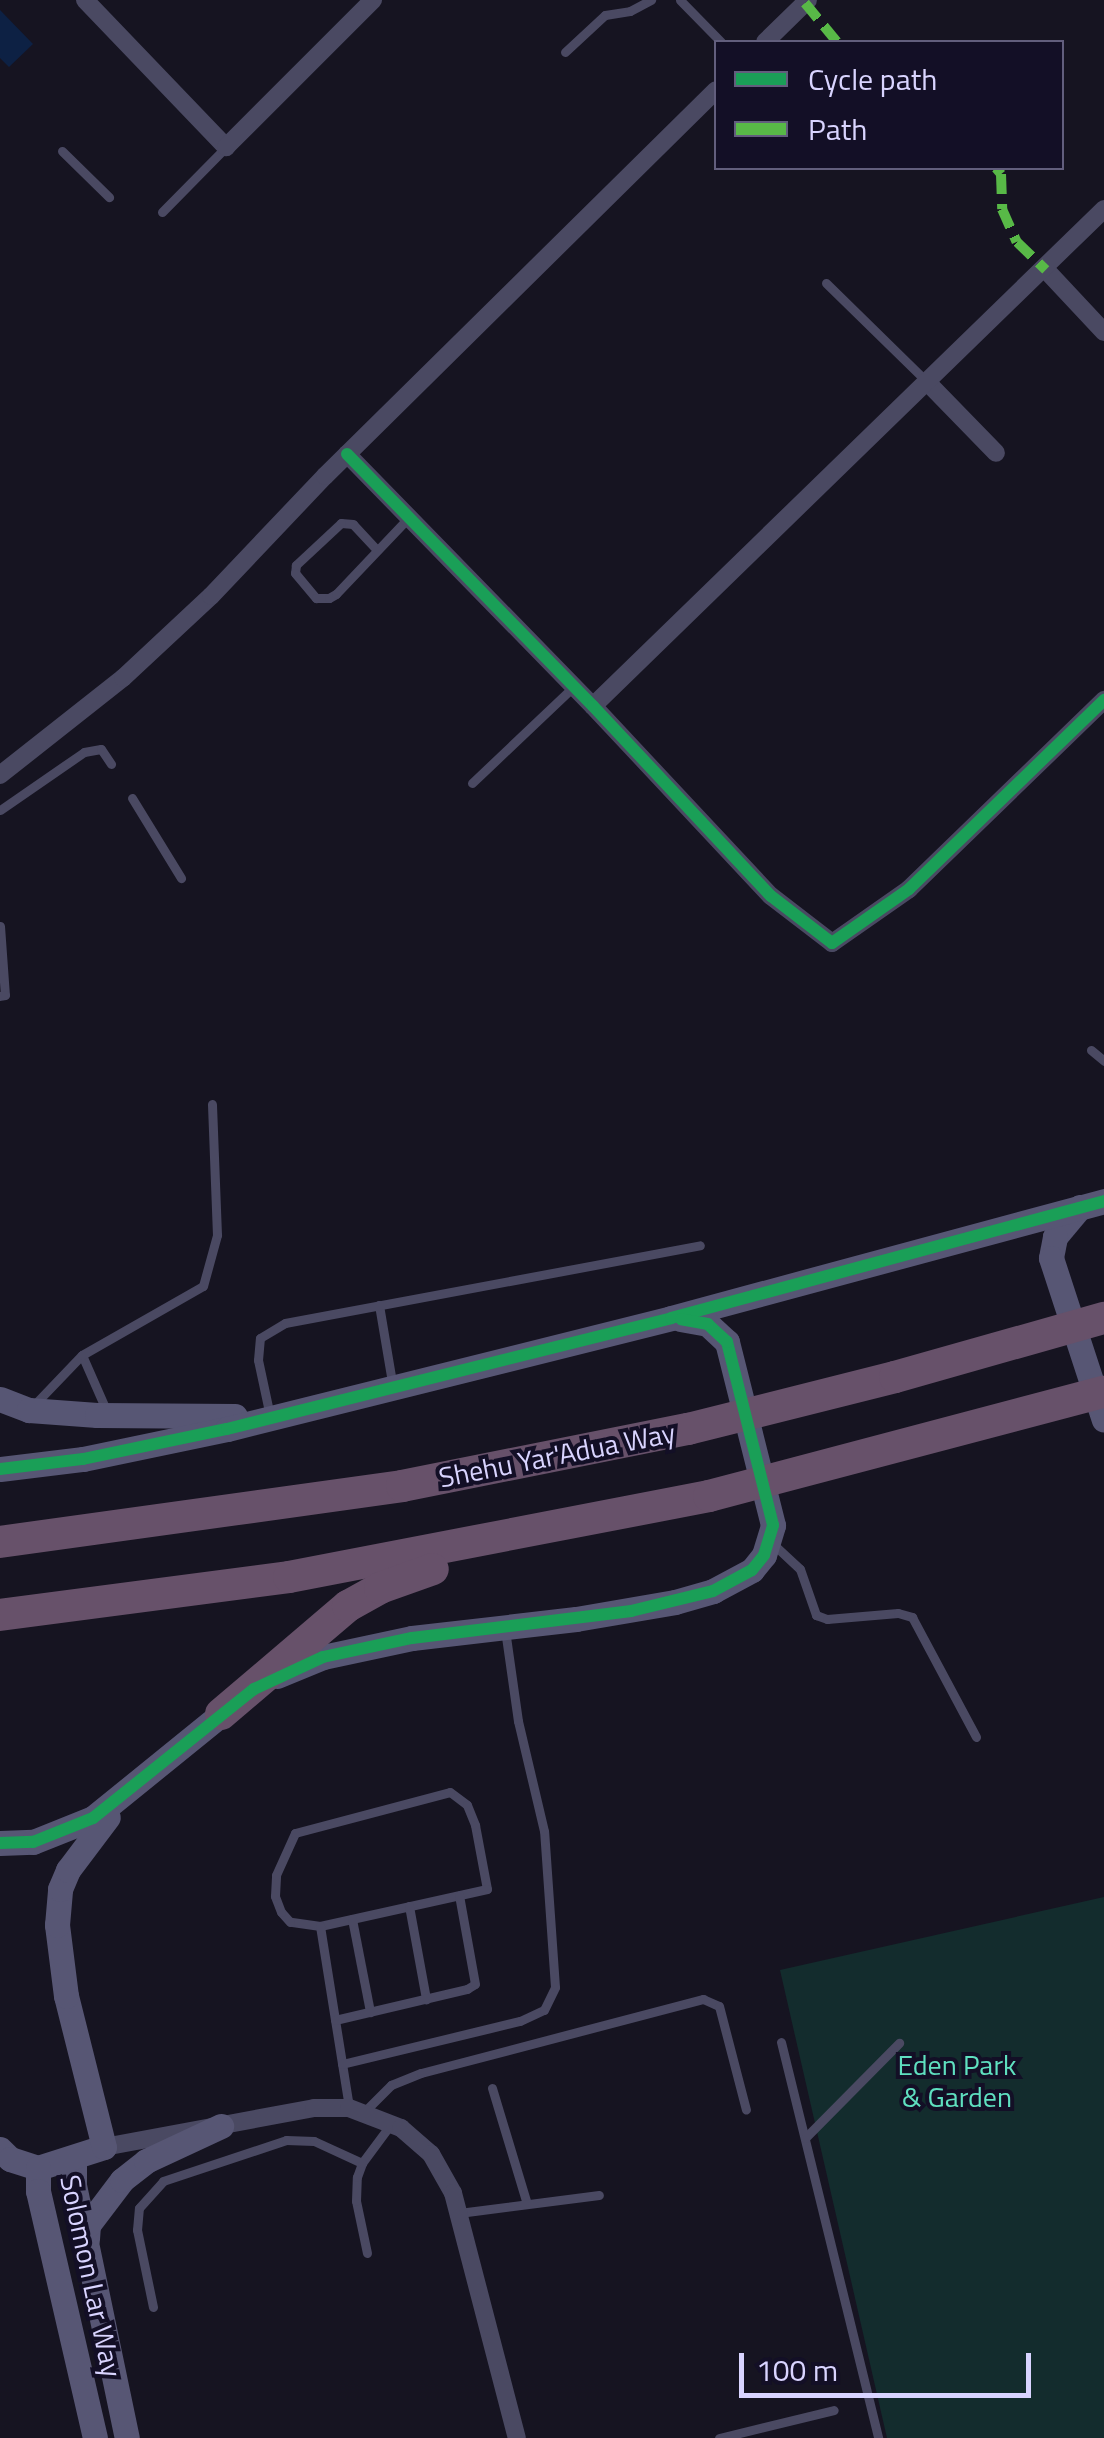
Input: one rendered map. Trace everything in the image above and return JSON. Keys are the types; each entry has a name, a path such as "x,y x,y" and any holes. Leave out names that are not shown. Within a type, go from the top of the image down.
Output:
{"highway":[{"name":"Shehu Yar'Adua Way","path":"0,1542 402,1486 688,1429 895,1378 1104,1318"},
{"path":"0,1615 289,1577 709,1496 1104,1392"},
{"path":"220,1714 315,1630 380,1588 410,1574 597,1518"}],"street":[{"path":"85,0 226,147 374,0"},
{"path":"767,40 808,0"},
{"path":"0,775 123,678 210,596 347,454 714,92"},
{"path":"593,706 929,384 1104,209"},
{"path":"1046,270 1104,332"},
{"path":"929,384 996,453"},
{"path":"347,454 593,706 771,896 832,942 909,889 1104,700"},
{"path":"0,1469 99,1456 270,1416 670,1318 1092,1204"},
{"path":"1092,1204 1056,1238 1050,1258 1104,1420"},
{"path":"0,1843 33,1842 68,1832 136,1786 220,1714 284,1672 323,1657 412,1638 631,1612 714,1591 752,1570 770,1541 769,1502 727,1342 708,1324 670,1318"},
{"path":"0,1399 29,1410 103,1416 270,1416"},
{"path":"99,1456 103,1416"},
{"name":"Solomon Lar Way","path":"104,2147 59,1959 60,1890 95,1831 136,1786"},
{"path":"38,2180 104,2147 314,2108 356,2111 392,2124 431,2154 459,2213 517,2438"},
{"path":"86,2244 88,2226 122,2180 146,2161 221,2126"},
{"name":"Solomon Lar Way","path":"0,2148 38,2180 95,2438"},
{"name":"Solomon Lar Way","path":"74,2159 74,2186 127,2438"},
{"path":"38,2180 74,2186"}],"lane":[{"path":"566,52 605,15 630,11 651,0"},
{"path":"680,0 719,40"},
{"path":"162,212 226,147"},
{"path":"62,151 109,197"},
{"path":"826,283 929,384"},
{"path":"376,550 353,524 341,523 308,552 294,573 316,598 329,598 376,550 408,517"},
{"path":"472,783 572,688"},
{"path":"0,810 84,752 101,749 111,764"},
{"path":"132,798 181,878"},
{"path":"0,926 5,995 0,996"},
{"path":"1091,1050 1104,1060"},
{"path":"29,1410 82,1355 203,1286 217,1235 212,1104"},
{"path":"270,1416 258,1360 260,1338 285,1324 700,1245"},
{"path":"379,1305 393,1385"},
{"path":"82,1355 103,1416"},
{"path":"770,1541 800,1570 816,1615 827,1619 898,1614 912,1617 976,1737"},
{"path":"342,2064 520,2021 544,2010 555,1986 544,1831 518,1721 504,1628"},
{"path":"434,1794 459,1796 476,1825 487,1889 409,1906 320,1926 290,1922 275,1896 276,1876 295,1833 434,1794"},
{"path":"335,2020 474,1984 459,1895"},
{"path":"409,1906 426,1999"},
{"path":"352,1919 370,2012"},
{"path":"320,1926 342,2064 356,2111 391,2085 421,2072 703,1999 719,2006 746,2110"},
{"path":"781,2042 878,2438"},
{"path":"805,2138 899,2042"},
{"path":"492,2088 527,2204"},
{"path":"367,2254 356,2201 362,2162 392,2124"},
{"path":"153,2308 136,2230 139,2208 163,2181 286,2140 314,2141 362,2162"},
{"path":"459,2213 599,2195"},
{"path":"719,2438 834,2410"}],"green space":[{"name":"Eden Park & Garden","path":"1104,1897 1104,2438 887,2438 780,1970"}],"water":[{"path":"0,10 33,44 9,67 0,58"}],"marked path":[{"path":"805,3 835,40"},
{"path":"998,170 1002,209 1017,242 1046,270"}],"cycle path":[{"path":"347,454 593,706 771,896 832,943 909,889 1104,700"},
{"path":"0,1469 83,1459 227,1429 671,1318 1104,1201"},
{"path":"0,1843 33,1842 93,1818 254,1689 323,1657 412,1638 631,1611 713,1591 752,1570 764,1555 773,1525 727,1342 708,1324 681,1319"}]}
